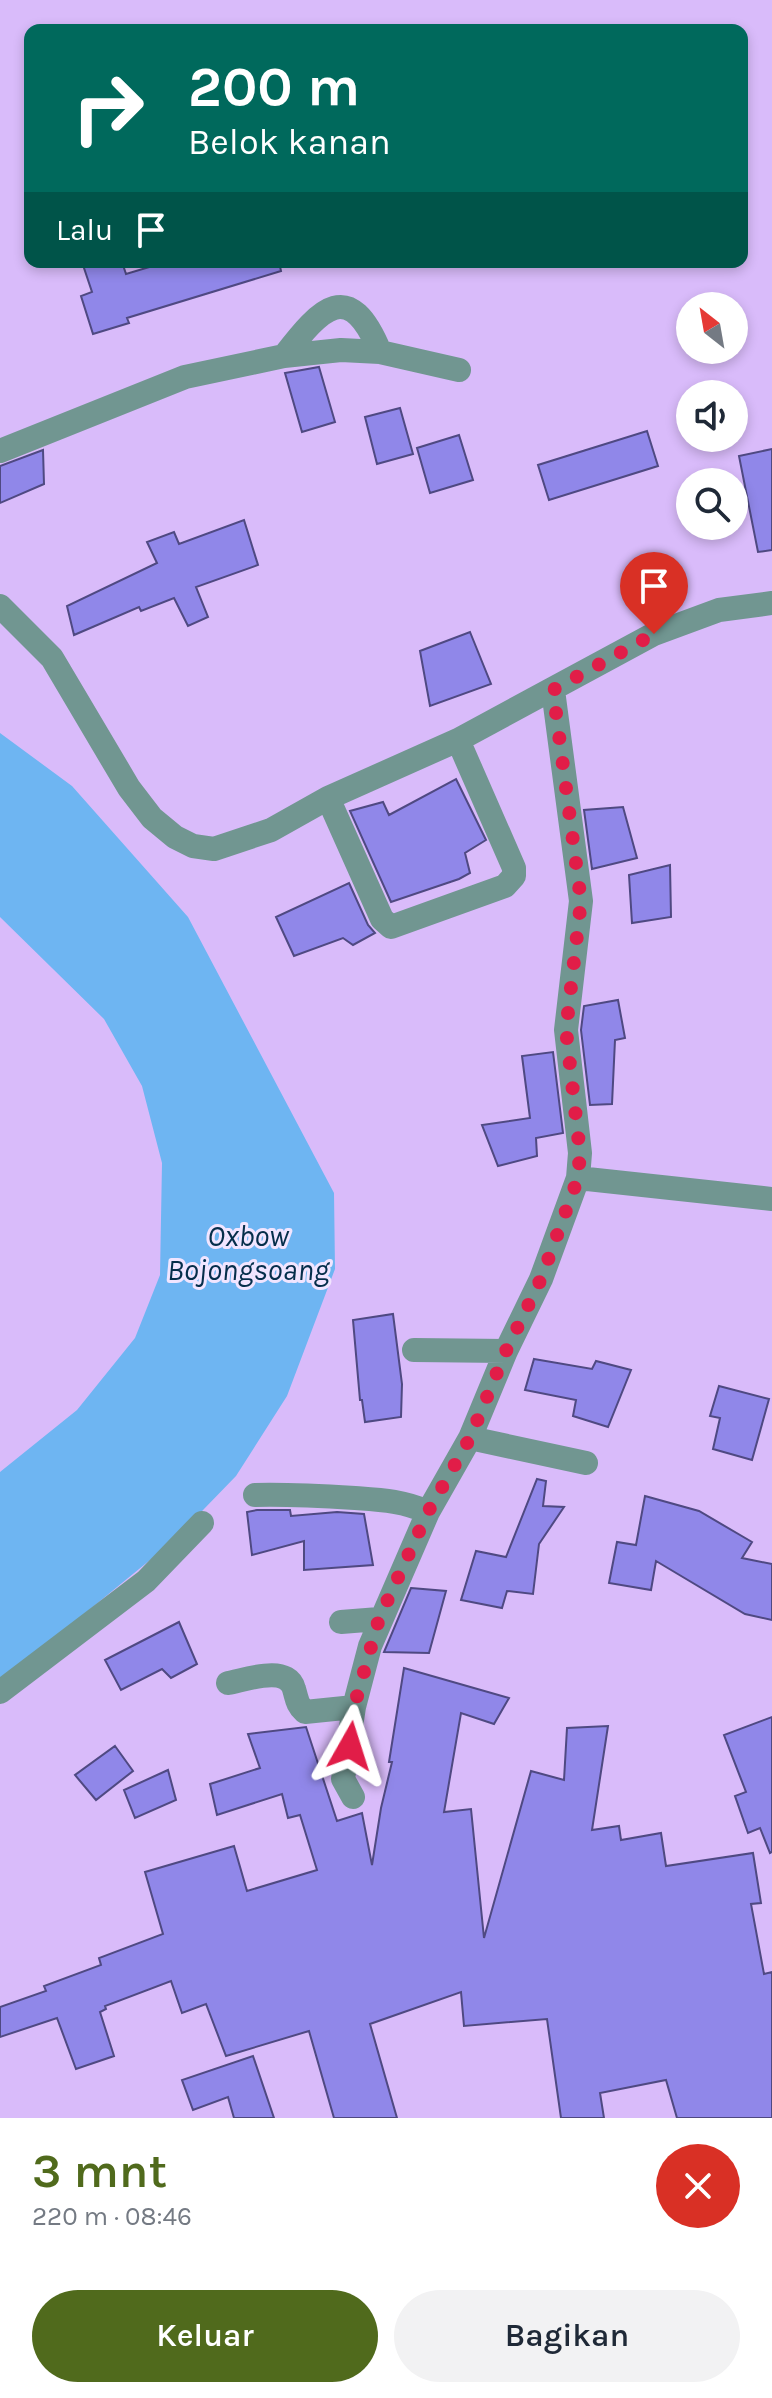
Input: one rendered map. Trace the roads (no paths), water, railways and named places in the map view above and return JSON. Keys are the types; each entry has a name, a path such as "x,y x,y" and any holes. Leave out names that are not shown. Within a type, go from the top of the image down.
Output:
{"street":[{"path":"284,356 318,316 331,308 345,306 354,310 373,333 380,352"},
{"path":"0,451 185,377 284,356 341,350 380,352 459,370"},
{"path":"0,606 52,658 129,788 152,818 175,837 193,846 214,849 271,830 328,798 458,740 654,634 719,610 772,603"},
{"path":"353,1797 343,1779 354,1707 379,1619 428,1512 470,1438 506,1351 541,1279 578,1178 580,1153 566,1030 581,901 553,690"},
{"path":"328,798 382,919 391,927 505,886 514,876 514,868 458,740"},
{"path":"578,1178 772,1199"},
{"path":"414,1350 506,1351"},
{"path":"470,1438 586,1463"},
{"path":"255,1495 384,1499 408,1503 428,1512"},
{"path":"0,1692 146,1581 202,1523"},
{"path":"341,1622 379,1619"},
{"path":"228,1683 283,1676 292,1683 299,1707 305,1712 354,1707"}],"water":[{"name":"Oxbow Bojongsoang","path":"0,733 72,786 188,917 334,1193 335,1269 287,1396 236,1476 172,1542 0,1678 0,1472 77,1410 135,1338 160,1275 162,1163 142,1086 104,1019 0,917"}]}
